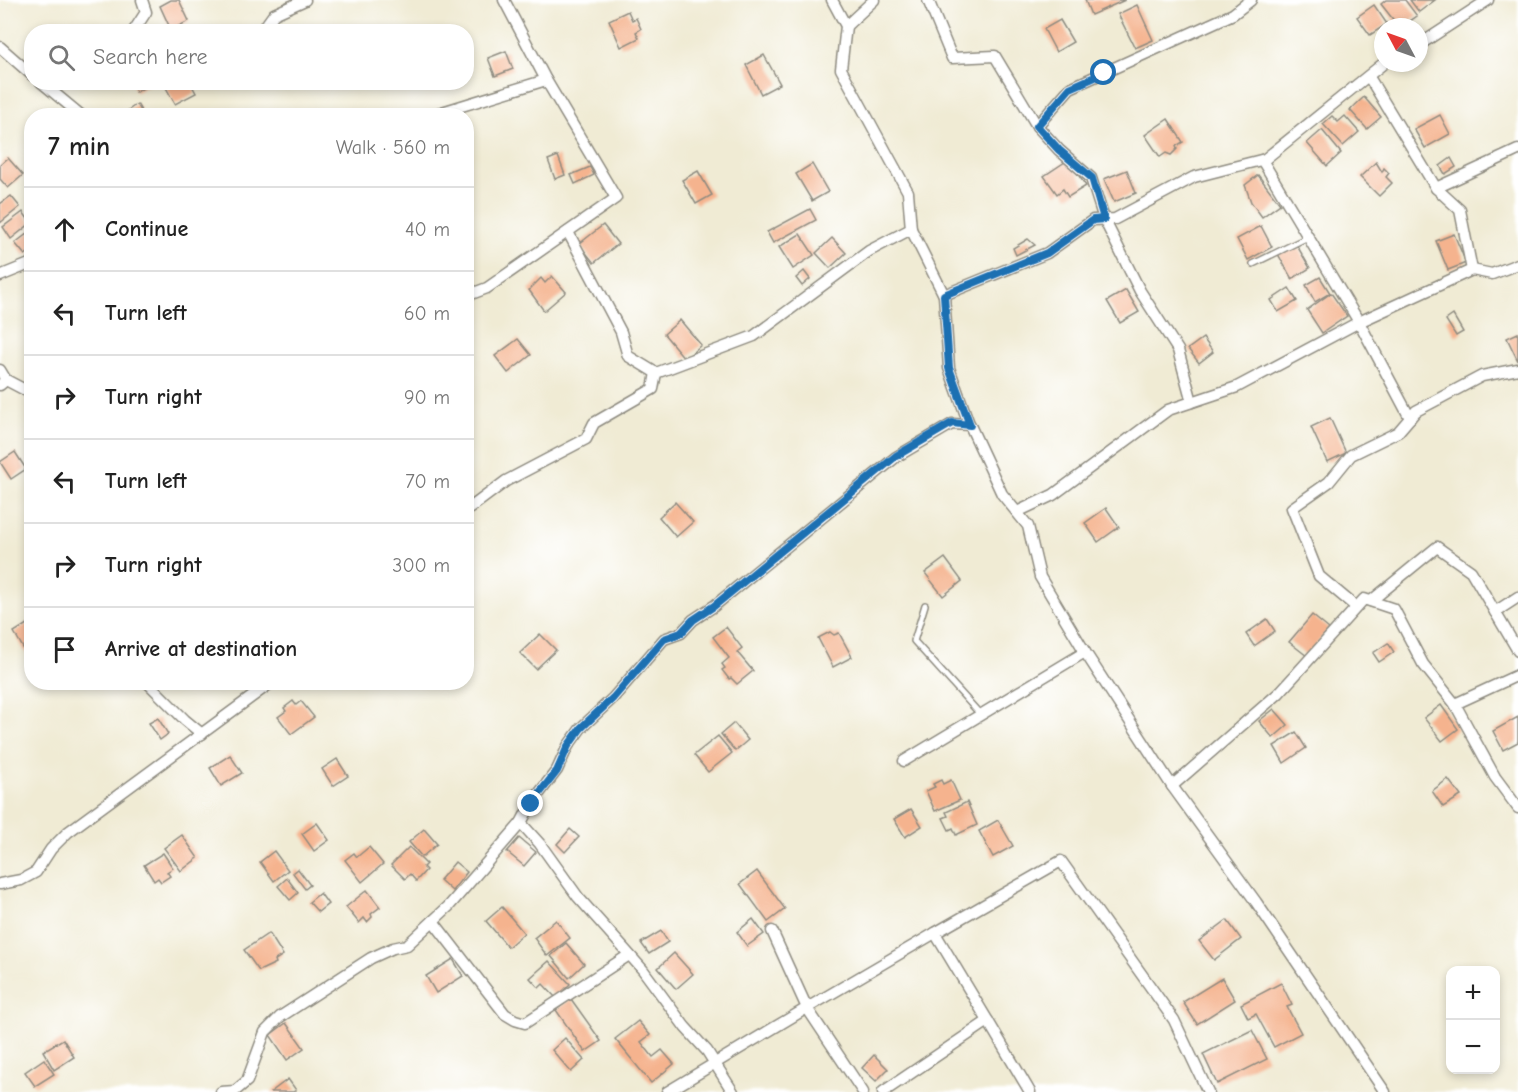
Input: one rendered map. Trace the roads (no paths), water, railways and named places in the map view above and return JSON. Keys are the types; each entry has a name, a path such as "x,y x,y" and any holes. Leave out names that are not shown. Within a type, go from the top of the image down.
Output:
{"street":[{"path":"139,24 147,12 142,0"},
{"path":"267,24 274,14 303,0"},
{"path":"474,293 487,288 616,198 546,80 504,0"},
{"path":"832,0 846,26 841,69 908,192 911,229 944,295 949,368 970,425 1002,494 1028,526 1040,577 1085,652 1172,786 1256,902 1385,1092"},
{"path":"846,26 874,0"},
{"path":"928,0 952,58 995,56 1037,126 1059,150 1092,178 1104,219 1140,291 1178,350 1192,402"},
{"path":"1037,126 1070,88 1233,14 1251,0"},
{"path":"1428,39 1488,0"},
{"path":"0,46 24,68"},
{"path":"944,295 1047,253 1093,220 1115,219 1194,177 1262,160 1374,72"},
{"path":"1369,77 1436,188 1460,210 1472,270"},
{"path":"455,108 546,80"},
{"path":"51,90 72,108"},
{"path":"1436,188 1518,150"},
{"path":"1262,160 1359,322 1410,418"},
{"path":"656,373 754,336 869,251 911,229"},
{"path":"568,232 621,332 628,356 656,373"},
{"path":"1017,512 1053,495 1168,410 1238,387 1359,322 1472,270 1492,274 1518,264"},
{"path":"0,276 24,266"},
{"path":"1356,607 1319,576 1292,508 1329,482 1351,454 1398,432 1416,411 1482,376 1518,369"},
{"path":"474,505 506,481 586,439 594,423 653,389 656,373"},
{"path":"2,378 24,389"},
{"path":"221,1092 235,1091 247,1081 265,1032 280,1017 370,958 393,948 407,945 433,921 477,875 521,823 531,804 557,771 568,746 581,728 613,698 664,639 681,633 693,620 714,606 896,456 952,423 970,425"},
{"path":"1371,601 1437,548 1471,571 1518,651"},
{"path":"1496,612 1518,597"},
{"path":"1172,786 1279,693 1364,598 1394,609 1423,664 1455,704 1495,777 1518,808"},
{"path":"904,761 1085,652"},
{"path":"1455,704 1518,675"},
{"path":"155,690 202,734"},
{"path":"0,884 21,880 36,872 51,849 68,832 261,690"},
{"path":"521,823 540,843 578,897 629,955 716,1064 733,1092"},
{"path":"667,1092 1061,861 1174,1020 1208,1092"},
{"path":"433,921 505,1014 525,1023 629,955"},
{"path":"772,931 807,1008 863,1092"},
{"path":"935,933 1030,1092"},
{"path":"883,1092 988,1021"}],"lane":[{"path":"1253,264 1308,237"},
{"path":"926,605 914,641 981,715"}]}
